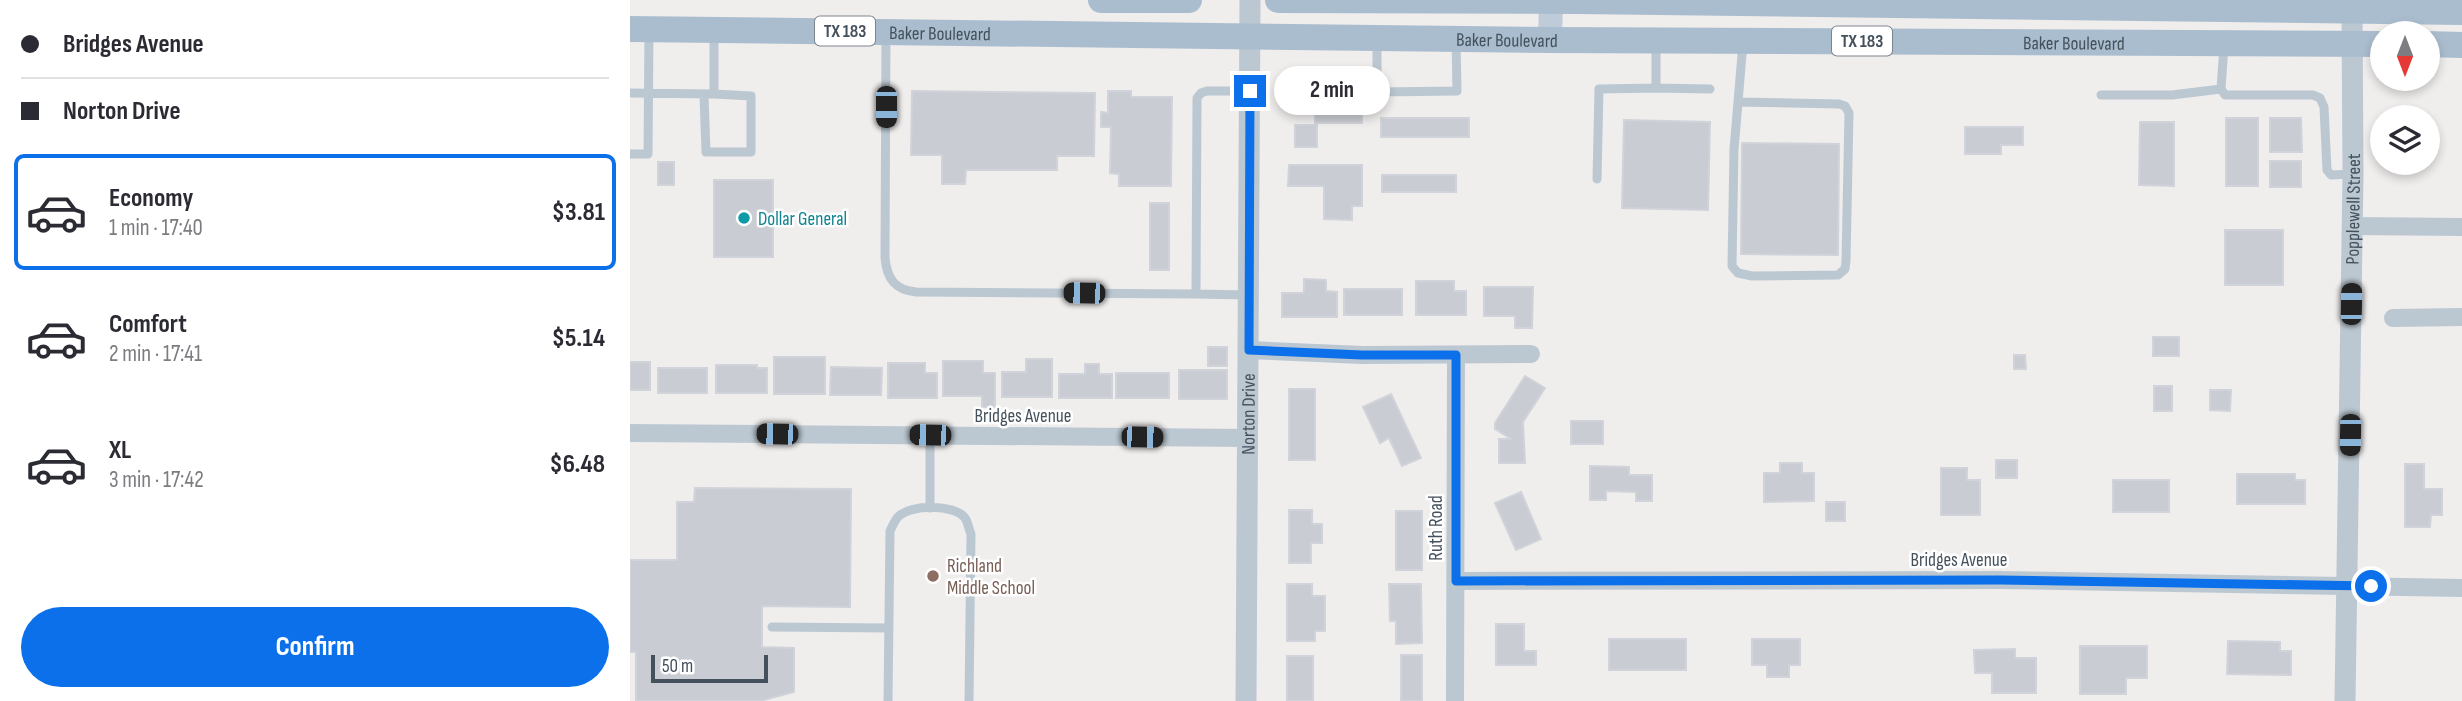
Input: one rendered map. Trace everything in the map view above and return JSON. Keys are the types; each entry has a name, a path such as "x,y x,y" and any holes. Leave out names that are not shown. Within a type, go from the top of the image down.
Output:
{"main road":[{"path":"1101,0 1189,0"},
{"name":"Baker Boulevard","path":"1278,0 1551,0 2352,10 2431,6 2462,12"},
{"path":"1550,40 1551,0"},
{"name":"Baker Boulevard","path":"640,29 1550,40 2370,44"},
{"path":"2440,44 2462,45"}],"street":[{"name":"Norton Drive","path":"1246,701 1250,0"},
{"name":"Popplewell Street","path":"2346,701 2353,174 2352,10"},
{"path":"2352,226 2462,227"},
{"path":"2393,318 2462,317"},
{"path":"1249,350 1362,355 1531,354"},
{"name":"Ruth Road","path":"1455,701 1456,355"},
{"name":"Bridges Avenue","path":"630,433 1248,438"},
{"name":"Bridges Avenue","path":"1456,581 2000,580 2462,588"}],"lane":[{"path":"630,154 648,154 649,94 640,29"},
{"path":"715,30 715,94"},
{"path":"886,32 885,258 892,282 907,291 916,292 1249,295"},
{"path":"1377,37 1377,92 1457,92 1456,38"},
{"path":"1656,40 1656,88"},
{"path":"1739,102 1845,106 1849,113 1846,261 1845,269 1838,275 1752,276 1738,273 1732,266 1734,149 1743,41"},
{"path":"2224,43 2221,89 2225,95 2313,95 2320,99 2324,107 2327,170 2330,174 2353,174"},
{"path":"1597,179 1598,89 1710,89"},
{"path":"2101,95 2172,95 2221,89"},
{"path":"1196,294 1197,98 1207,91 1250,91"},
{"path":"630,93 751,96 751,152 706,152 704,95"},
{"path":"930,435 930,508"},
{"path":"888,701 890,531 898,517 911,509 930,508 951,509 965,518 971,534 969,701"},
{"path":"772,627 888,628"}],"building":[{"path":"1315,89 1327,89 1327,101 1362,101 1362,123 1315,123"},
{"path":"912,91 1095,93 1094,156 1057,156 1057,170 966,170 965,184 942,184 942,155 911,155"},
{"path":"1108,91 1131,91 1131,97 1172,97 1171,186 1119,186 1119,174 1110,173 1111,127 1101,127 1101,112 1108,113"},
{"path":"1381,118 1469,118 1469,137 1381,137"},
{"path":"2226,118 2258,118 2258,186 2226,186"},
{"path":"2270,118 2301,118 2302,152 2270,152"},
{"path":"1624,120 1710,122 1708,210 1622,208"},
{"path":"2140,122 2174,122 2174,186 2139,185"},
{"path":"1295,125 1317,125 1317,147 1295,147"},
{"path":"1965,127 2023,127 2023,145 2001,145 2001,154 1965,154"},
{"path":"1742,143 1839,144 1838,255 1741,254"},
{"path":"2270,161 2301,161 2301,187 2270,187"},
{"path":"658,162 674,162 674,185 658,185"},
{"path":"1289,165 1362,165 1362,206 1352,206 1352,220 1324,219 1324,186 1288,186"},
{"path":"1382,175 1456,175 1456,192 1382,192"},
{"name":"Dollar General","path":"714,180 773,180 773,257 714,257"},
{"path":"1150,203 1169,203 1169,270 1150,270"},
{"path":"2225,230 2283,230 2283,285 2225,285"},
{"path":"1304,279 1326,280 1326,291 1337,292 1337,317 1282,317 1282,293 1304,293"},
{"path":"1416,281 1454,281 1454,291 1466,291 1466,315 1416,315"},
{"path":"1484,287 1533,287 1532,328 1515,328 1515,316 1484,316"},
{"path":"1344,289 1402,289 1402,315 1344,315"},
{"path":"2153,337 2179,337 2179,356 2153,356"},
{"path":"1208,347 1227,347 1227,366 1208,366"},
{"path":"2014,355 2025,355 2026,369 2014,369"},
{"path":"774,357 825,357 825,394 774,394"},
{"path":"1026,359 1052,359 1052,397 1002,397 1002,372 1026,372"},
{"path":"943,361 983,361 983,373 995,373 995,407 982,407 982,396 943,396"},
{"path":"630,362 650,362 650,390 630,390"},
{"path":"888,363 925,363 925,373 937,373 937,398 888,398"},
{"path":"1085,364 1099,364 1099,374 1112,374 1112,398 1059,398 1059,374 1085,374"},
{"path":"716,365 757,365 757,368 767,368 767,393 716,393"},
{"path":"831,367 882,368 881,395 830,395"},
{"path":"658,368 707,368 707,393 658,393"},
{"path":"1179,370 1227,370 1227,399 1179,399"},
{"path":"1116,373 1169,373 1169,398 1116,398"},
{"path":"1525,376 1545,388 1523,422 1525,463 1499,463 1499,439 1511,439 1495,429 1495,423"},
{"path":"2154,386 2172,386 2172,411 2154,411"},
{"path":"1289,389 1315,389 1315,460 1289,460"},
{"path":"2210,390 2231,390 2230,411 2210,410"},
{"path":"1391,394 1421,458 1402,466 1389,438 1380,443 1363,407"},
{"path":"1571,421 1603,421 1603,444 1571,444"},
{"path":"1996,460 2017,460 2017,478 1996,478"},
{"path":"1780,463 1802,463 1802,473 1814,473 1814,501 1764,502 1764,473 1780,473"},
{"path":"2405,464 2424,464 2424,489 2442,489 2442,515 2431,515 2430,527 2405,527"},
{"path":"1590,466 1629,467 1629,475 1652,475 1652,501 1636,501 1636,492 1606,491 1606,500 1590,500"},
{"path":"1941,468 1967,468 1967,480 1980,480 1980,515 1941,515"},
{"path":"2237,474 2295,474 2295,480 2305,480 2305,504 2237,504"},
{"path":"2113,480 2169,480 2169,512 2113,512"},
{"path":"695,488 851,489 850,607 762,606 762,647 794,648 794,692 760,701 636,701 636,652 630,652 630,560 677,560 677,502 694,502"},
{"path":"1521,492 1541,539 1516,550 1495,503"},
{"path":"1826,502 1845,502 1845,521 1826,521"},
{"path":"1289,510 1312,510 1312,524 1322,524 1322,543 1311,543 1311,563 1289,563"},
{"path":"1396,511 1422,511 1422,570 1396,570"},
{"path":"1287,584 1312,584 1312,596 1325,596 1325,631 1315,631 1315,641 1287,641"},
{"path":"1389,584 1421,584 1422,643 1396,644 1396,621 1390,621"},
{"path":"1496,624 1524,624 1524,651 1536,651 1536,665 1496,665"},
{"path":"1609,639 1686,639 1686,670 1609,670"},
{"path":"1752,639 1800,639 1800,665 1789,665 1789,677 1767,677 1767,665 1752,665"},
{"path":"2228,641 2280,642 2280,651 2291,651 2291,675 2227,674"},
{"path":"2080,646 2147,646 2147,678 2126,678 2126,694 2080,694"},
{"path":"2015,649 2015,658 2036,658 2036,693 1992,693 1992,673 1975,673 1974,650"},
{"path":"1401,655 1422,655 1422,701 1401,701"},
{"path":"1287,656 1313,656 1313,701 1287,701"}],"place":[{"name":"Dollar General","path":"744,218"},
{"name":"Richland Middle School","path":"933,576"}],"route":[{"path":"1250,91 1249,350 1362,355 1456,355 1456,581 2000,580 2371,586"}]}
